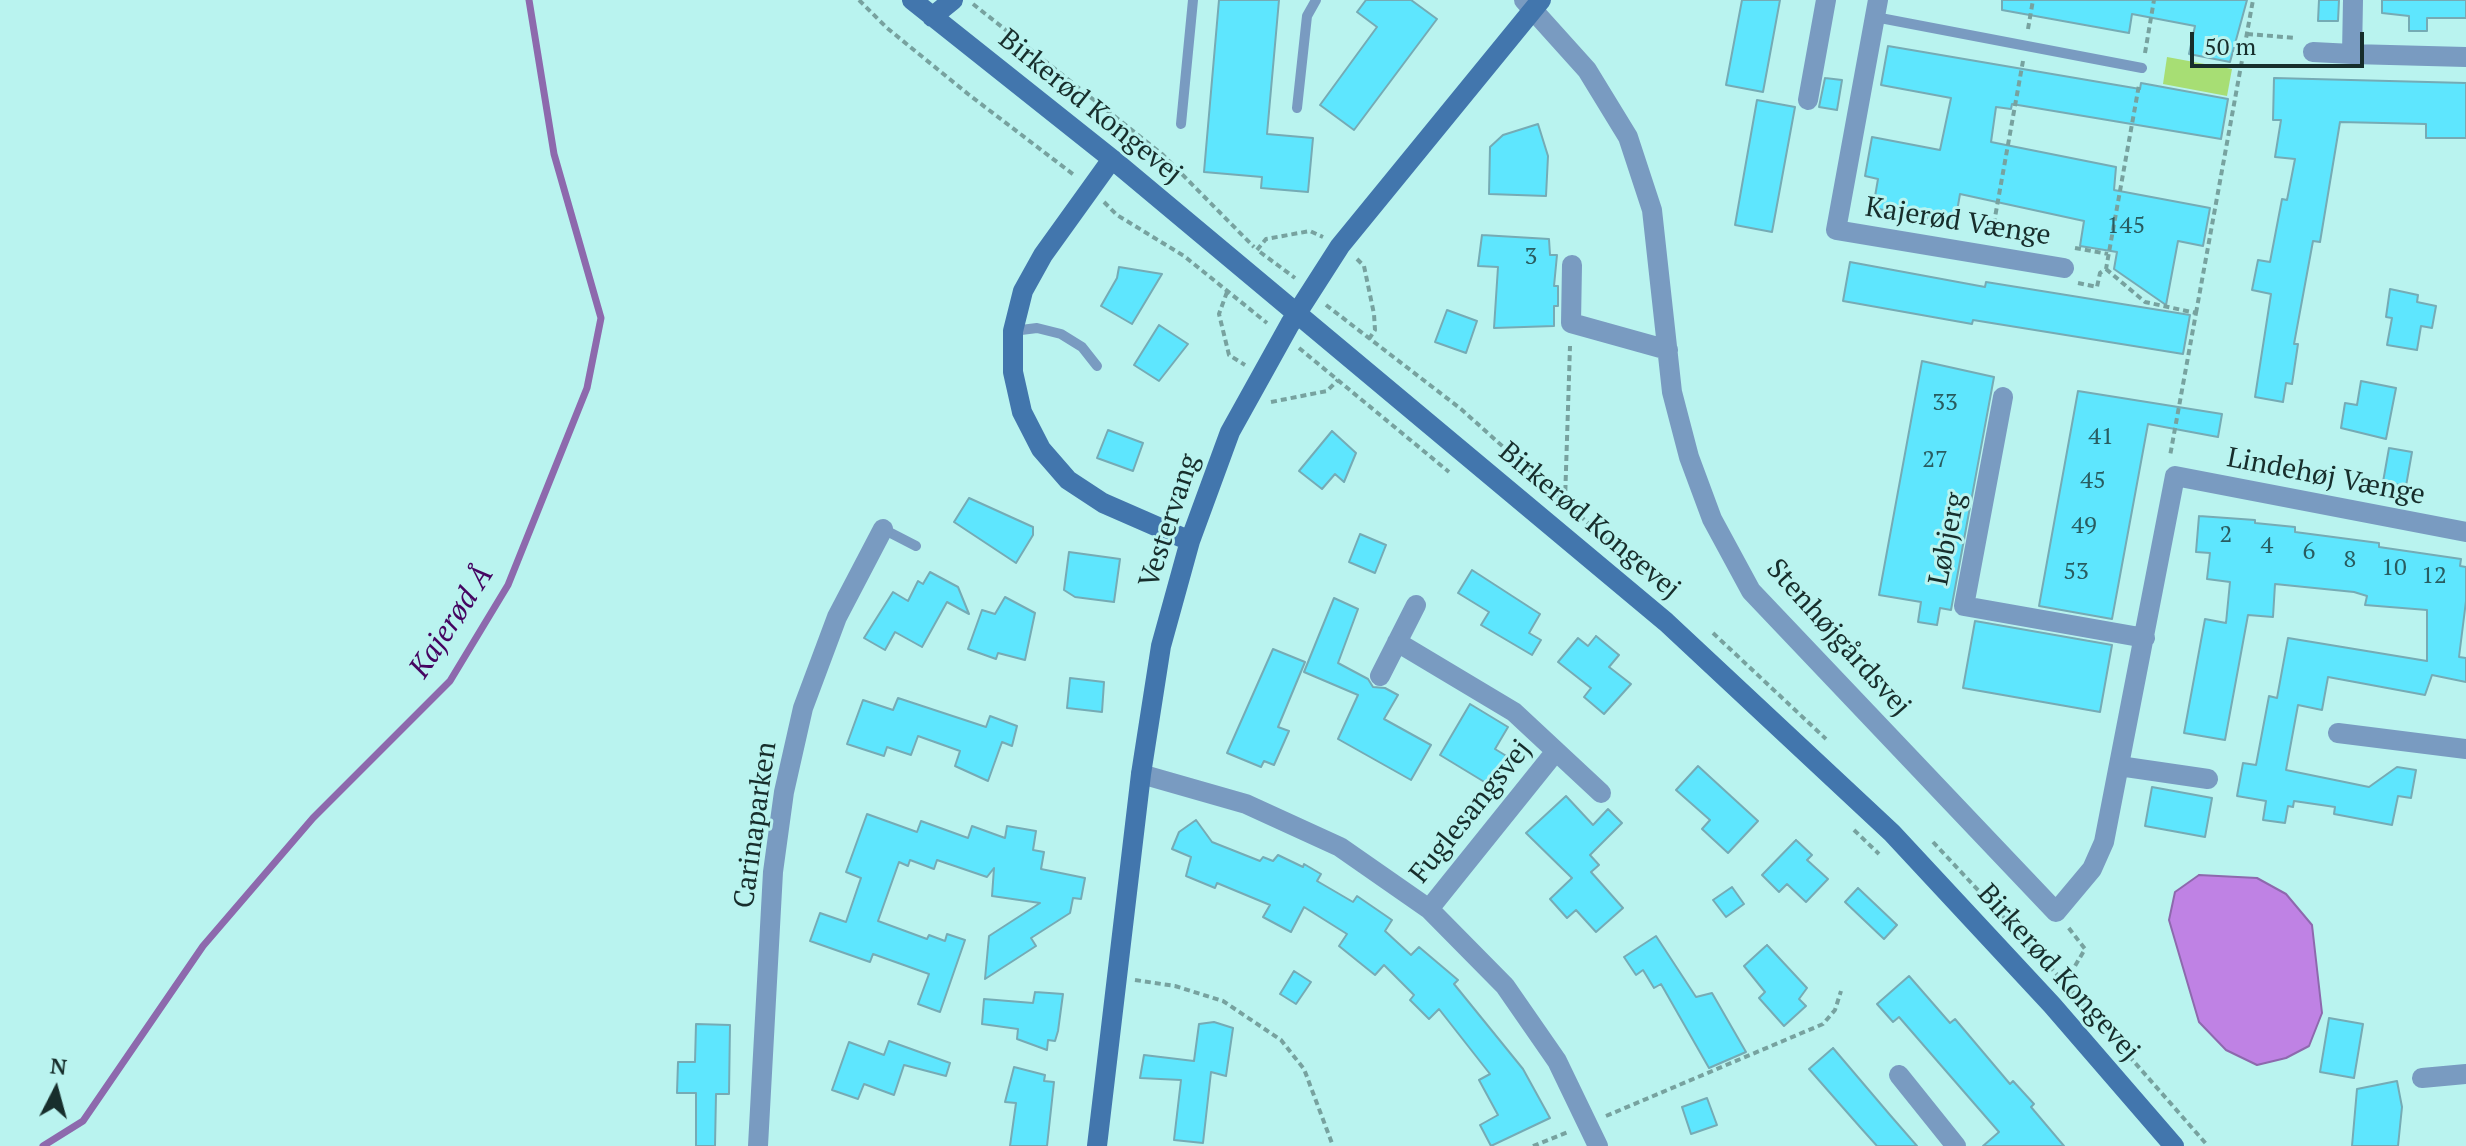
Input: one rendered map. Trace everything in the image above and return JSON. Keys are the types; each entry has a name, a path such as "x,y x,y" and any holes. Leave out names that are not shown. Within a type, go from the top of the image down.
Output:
{"main road":[{"name":"Birkerød Kongevej","path":"912,0 1112,159 1666,622 1892,833 2052,1005 2174,1146"},
{"path":"932,17 953,0"},
{"name":"Vestervang","path":"1097,1146 1141,774 1161,646 1190,541 1230,432 1290,324 1340,246 1533,3"},
{"path":"1112,159 1023,291 1013,331 1013,372 1022,412 1041,449 1068,480 1103,503 1190,541"}],"street":[{"path":"1808,100 1826,0"},
{"path":"2352,54 2353,0"},
{"name":"Stenhøjgårdsvej","path":"1533,3 1587,70 1628,137 1652,210 1672,392 1689,457 1712,519 1751,591 2056,912"},
{"name":"Kajerød Vænge","path":"1877,8 1836,230 2064,268"},
{"path":"2313,52 2466,57"},
{"path":"1572,265 1571,323 1668,350"},
{"name":"Løbjerg","path":"2003,397 1964,606 2145,638"},
{"path":"2056,912 2092,869 2104,842 2175,476"},
{"name":"Lindehøj Vænge","path":"2175,476 2466,532"},
{"name":"Carinaparken","path":"758,1146 773,872 784,792 803,708 837,617 883,529"},
{"path":"1380,676 1416,605"},
{"name":"Fuglesangsvej","path":"1397,642 1514,712 1601,793"},
{"path":"2338,733 2466,749"},
{"name":"Fuglesangsvej","path":"1429,909 1556,751"},
{"path":"2119,766 2208,779"},
{"name":"Fuglesangsvej","path":"1141,774 1246,804 1327,841 1429,909 1505,986 1557,1061 1598,1146"},
{"path":"2422,1078 2466,1074"},
{"path":"1899,1075 1956,1146"}],"lane":[{"path":"1181,124 1193,0"},
{"path":"1297,108 1307,16 1316,0"},
{"path":"1877,8 2025,45 2142,68"},
{"path":"1013,331 1037,328 1061,334 1082,347 1097,366"},
{"path":"883,529 916,546"}],"path":[{"path":"859,0 887,28 968,94 1092,188 1117,215 1184,256 1254,313"},
{"path":"967,0 1162,154 1257,250 1280,266"},
{"path":"1989,255 2033,0"},
{"path":"2154,0 2106,269 2145,302 2196,313"},
{"path":"2175,476 2169,461 2253,0"},
{"path":"2247,34 2296,37 2313,52"},
{"path":"1257,250 1266,239 1310,231"},
{"path":"1364,266 1374,314 1375,330 1369,339"},
{"path":"1227,292 1219,314 1229,355"},
{"path":"1554,528 1566,495 1571,323"},
{"path":"1326,370 1450,472"},
{"path":"1274,404 1327,391 1338,380"},
{"path":"1843,820 1887,862"},
{"path":"2052,1005 2085,949 2056,912"},
{"path":"1117,978 1187,990 1223,1001 1255,1019 1281,1040 1304,1069 1333,1146"},
{"path":"1533,1146 1823,1024 1835,1010 1841,991"}],"green space":[{"path":"2167,57 2232,69 2227,96 2163,84"}],"shaded area":[{"path":"2199,875 2257,878 2286,894 2312,925 2322,1013 2309,1046 2286,1058 2257,1065 2226,1050 2199,1022 2169,920 2175,892"}],"building":[{"path":"1219,0 1279,0 1267,134 1313,138 1308,192 1261,188 1262,177 1204,172"},
{"path":"1366,0 1411,0 1437,19 1354,130 1320,105 1377,27 1357,12"},
{"path":"1742,0 1780,0 1763,92 1726,85"},
{"path":"2002,0 2247,0 2230,62 2189,54 2195,26 2132,14 2129,33 2002,10"},
{"path":"2319,0 2339,0 2338,21 2318,21"},
{"path":"2382,0 2466,0 2466,18 2427,18 2427,31 2409,31 2409,16 2382,13"},
{"path":"1888,46 2140,89 2141,83 2228,99 2221,139 2012,104 2011,109 1996,107 1991,142 2116,167 2114,190 2210,208 2203,246 2178,241 2166,305 2114,269 2117,252 2080,246 2084,221 1960,194 1955,223 1873,208 1878,179 1865,176 1872,137 1940,150 1951,98 1881,85"},
{"path":"1825,78 1842,80 1837,110 1819,107"},
{"path":"2274,78 2466,83 2466,138 2426,138 2426,124 2340,122 2320,242 2313,241 2294,344 2298,344 2292,384 2286,383 2283,402 2255,397 2271,294 2252,290 2258,260 2270,262 2282,199 2287,200 2295,159 2275,157 2281,120 2273,120"},
{"path":"1757,100 1795,107 1772,232 1735,225"},
{"path":"1538,124 1548,156 1546,196 1489,194 1490,147 1503,135"},
{"path":"1482,235 1549,239 1550,255 1557,255 1554,286 1558,286 1558,306 1554,306 1554,326 1494,328 1498,267 1478,266"},
{"path":"1850,262 1985,287 1986,282 2190,315 2183,354 1973,320 1972,324 1843,301"},
{"path":"1119,267 1162,274 1132,324 1101,306 1117,278"},
{"path":"2390,289 2418,295 2417,302 2436,306 2432,328 2421,326 2417,350 2387,345 2392,318 2386,317"},
{"path":"1447,310 1477,321 1466,353 1435,342"},
{"path":"1159,325 1188,344 1159,381 1134,365"},
{"path":"1922,361 1994,377 1951,610 1940,608 1937,625 1918,622 1921,602 1879,595"},
{"path":"2361,381 2396,388 2386,439 2341,428 2345,403 2357,405"},
{"path":"2078,391 2222,414 2218,437 2148,424 2112,619 2039,606"},
{"path":"1108,430 1143,443 1133,471 1097,458"},
{"path":"1332,431 1356,453 1344,482 1335,474 1322,489 1299,471"},
{"path":"2389,448 2412,452 2406,486 2383,482"},
{"path":"969,498 1033,527 1033,535 1016,563 954,522"},
{"path":"2199,516 2255,520 2255,523 2295,527 2295,532 2379,543 2379,547 2461,559 2460,566 2466,567 2466,601 2459,657 2466,658 2466,682 2432,675 2425,695 2328,677 2322,710 2298,705 2286,770 2369,787 2397,767 2416,770 2411,798 2398,796 2392,825 2334,814 2335,807 2294,801 2293,807 2288,806 2285,823 2263,820 2266,801 2237,796 2243,763 2256,765 2269,696 2277,698 2288,638 2427,661 2427,610 2365,605 2367,596 2354,592 2275,584 2273,617 2248,615 2225,740 2184,733 2205,619 2226,623 2230,582 2207,579 2210,553 2196,552"},
{"path":"1360,534 1386,545 1375,573 1349,562"},
{"path":"1069,552 1120,559 1114,602 1075,597 1064,590"},
{"path":"1472,570 1540,614 1529,633 1541,640 1532,655 1481,625 1489,612 1458,593"},
{"path":"930,572 958,587 969,614 947,602 922,647 895,632 885,650 864,638 893,592 908,601 918,581 923,584"},
{"path":"1005,597 1035,613 1025,660 998,653 996,659 968,649 982,610 995,614"},
{"path":"1334,598 1358,609 1338,663 1368,679 1373,687 1385,688 1398,695 1384,719 1431,745 1411,780 1338,739 1358,695 1304,672"},
{"path":"1975,621 2112,645 2100,712 1963,688"},
{"path":"1596,636 1619,655 1609,667 1631,684 1604,714 1584,697 1591,688 1558,662 1578,638 1588,646"},
{"path":"1273,649 1305,662 1278,727 1289,731 1274,765 1264,761 1261,767 1227,753"},
{"path":"1070,678 1104,682 1102,712 1067,708"},
{"path":"898,698 986,727 990,716 1017,726 1012,746 1002,742 988,781 955,766 960,751 918,736 911,755 887,747 884,756 847,744 863,700 893,710"},
{"path":"1470,704 1508,727 1495,749 1513,760 1496,789 1440,755"},
{"path":"1698,766 1758,821 1728,853 1702,829 1710,820 1676,790"},
{"path":"2152,787 2212,798 2205,837 2145,826"},
{"path":"1566,796 1593,825 1608,809 1622,823 1590,855 1599,865 1591,872 1623,908 1596,932 1576,910 1567,918 1550,899 1572,878 1526,833"},
{"path":"867,814 917,832 921,821 968,838 972,826 1005,838 1007,826 1036,831 1033,850 1044,852 1041,869 1085,878 1081,899 1073,898 1070,913 1031,938 1036,946 985,979 989,936 1040,903 992,896 994,868 987,877 937,860 934,869 910,860 908,866 899,862 878,921 927,939 929,935 945,941 947,934 965,940 940,1012 918,1004 929,974 873,954 870,962 810,941 820,913 846,922 861,878 846,872"},
{"path":"1196,820 1212,842 1260,861 1263,857 1273,861 1278,855 1303,867 1304,864 1321,874 1317,881 1353,902 1357,896 1392,920 1385,931 1411,955 1419,947 1458,980 1454,984 1523,1069 1550,1118 1491,1146 1480,1125 1498,1115 1479,1080 1490,1074 1439,1009 1429,1019 1410,1000 1414,995 1384,965 1375,975 1339,946 1347,934 1304,907 1291,932 1263,917 1270,905 1217,883 1215,888 1186,876 1191,857 1172,849 1179,832"},
{"path":"1796,840 1812,855 1807,860 1828,879 1806,902 1787,884 1779,892 1762,875"},
{"path":"1732,887 1744,904 1726,917 1713,900"},
{"path":"1858,888 1897,925 1884,939 1845,902"},
{"path":"1656,936 1696,997 1712,993 1746,1052 1709,1068 1661,984 1654,988 1643,970 1636,975 1624,957"},
{"path":"1767,945 1807,988 1799,999 1806,1006 1784,1026 1759,998 1765,992 1744,966"},
{"path":"1294,971 1311,982 1296,1004 1280,994"},
{"path":"1909,976 1950,1023 1955,1019 2010,1084 2013,1081 2034,1104 2031,1107 2064,1146 1983,1146 1999,1132 1899,1017 1893,1022 1877,1004"},
{"path":"1035,992 1063,994 1058,1031 1055,1041 1048,1040 1047,1050 1017,1039 1018,1029 982,1024 984,999 1033,1003"},
{"path":"2329,1018 2363,1024 2354,1078 2320,1072"},
{"path":"1214,1022 1233,1028 1226,1076 1211,1072 1203,1143 1174,1140 1181,1080 1140,1078 1144,1055 1194,1061 1199,1024"},
{"path":"696,1024 730,1025 729,1094 716,1094 715,1146 696,1146 696,1093 677,1093 678,1062 695,1062"},
{"path":"889,1041 950,1063 946,1076 904,1065 894,1095 864,1084 858,1099 832,1090 849,1042 884,1055"},
{"path":"1833,1048 1917,1146 1877,1146 1809,1069"},
{"path":"1014,1067 1045,1075 1044,1081 1054,1082 1047,1146 1010,1146 1016,1103 1005,1102"},
{"path":"2397,1081 2402,1107 2398,1146 2352,1146 2357,1089"},
{"path":"1707,1098 1717,1125 1691,1134 1682,1107"}],"waterway":[{"name":"Kajerød Å","path":"43,1146 83,1121 203,946 313,818 450,681 508,585 587,388 601,318 554,154 529,0"}]}
